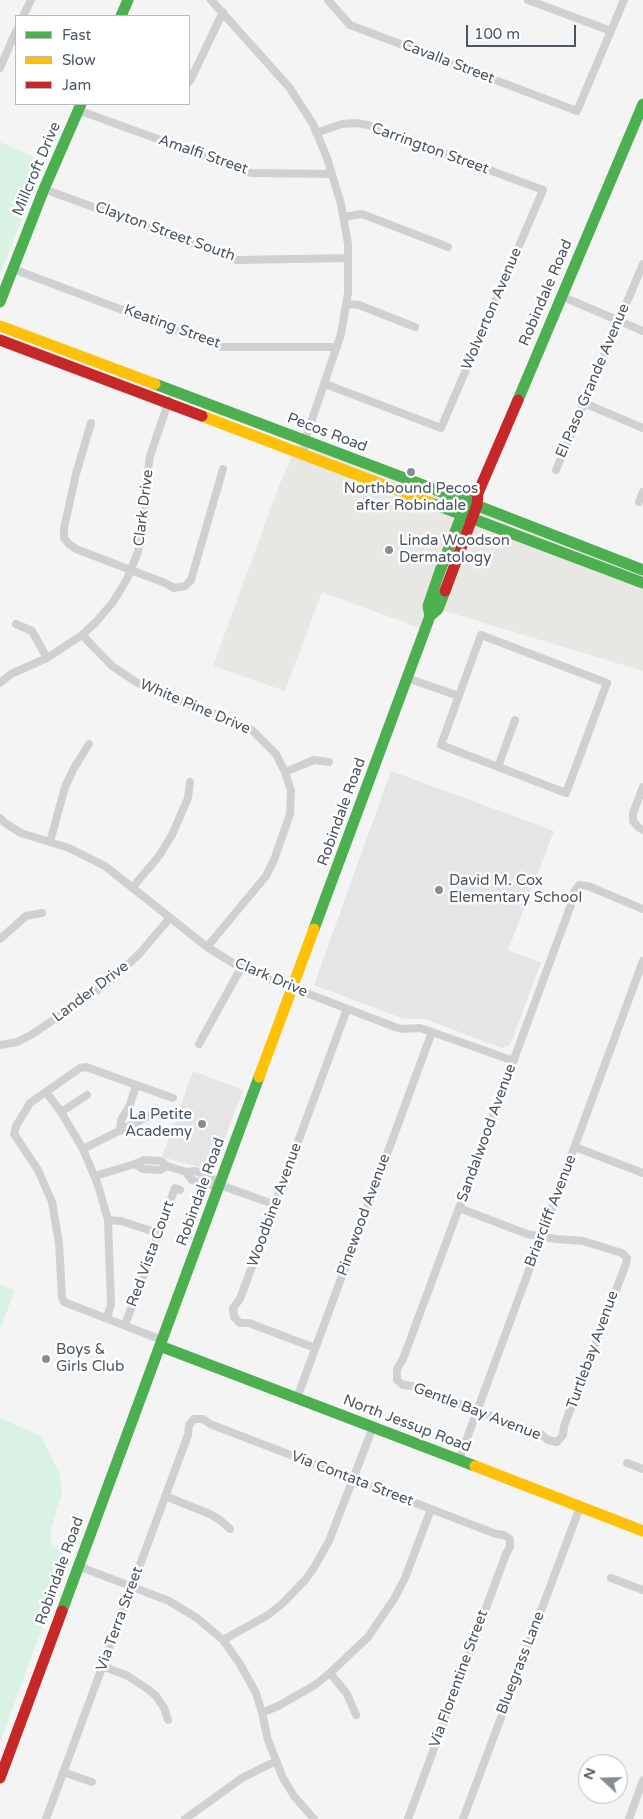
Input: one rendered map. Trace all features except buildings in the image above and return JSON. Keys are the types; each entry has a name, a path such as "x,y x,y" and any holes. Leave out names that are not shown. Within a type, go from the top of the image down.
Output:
{"street":[{"path":"24,15 31,0"},
{"path":"121,15 128,0"},
{"path":"211,0 290,88 316,133 332,174 344,217 348,244 348,293 337,346 305,440 304,455"},
{"name":"Cavalla Street","path":"328,0 350,25 577,111 611,30"},
{"path":"528,0 611,30 624,0"},
{"path":"190,81 223,12"},
{"path":"0,68 15,33"},
{"name":"Robindale Road","path":"0,1778 430,616 428,606 643,104"},
{"name":"Amalfi Street","path":"79,107 251,173 332,174"},
{"name":"Millcroft Drive","path":"0,302 44,189 79,107"},
{"name":"Carrington Street","path":"316,133 342,124 356,123 368,125 543,190"},
{"name":"Clayton Street South","path":"44,189 237,260 348,258"},
{"name":"Wolverton Avenue","path":"325,384 441,428 543,190"},
{"path":"344,217 362,214 448,247"},
{"name":"El Paso Grande Avenue","path":"556,470 643,264"},
{"name":"Keating Street","path":"13,269 221,347 337,346"},
{"path":"562,296 643,331"},
{"path":"346,304 359,305 415,327"},
{"name":"Pecos Road","path":"0,326 305,440 643,570"},
{"name":"Pecos Road","path":"0,340 643,583"},
{"name":"Clark Drive","path":"0,683 11,674 47,658 82,635 113,602 138,552 145,518 146,485 150,456 173,391"},
{"path":"584,403 643,428"},
{"path":"91,423 76,474 64,528 64,538 68,544 76,549 131,569 174,588 185,586 191,580 223,469"},
{"path":"639,502 643,492"},
{"path":"570,555 572,551 604,555"},
{"path":"16,624 32,631 47,658"},
{"path":"481,634 607,683 566,793 442,745 459,696 481,634"},
{"name":"White Pine Drive","path":"82,635 112,666 136,682 162,694 237,722 252,730 276,754 284,772 291,791 290,814 274,860 266,876 207,947"},
{"path":"407,678 459,696"},
{"path":"498,767 515,720"},
{"path":"50,842 65,787 89,744"},
{"path":"284,772 314,760 329,762"},
{"path":"132,888 159,856 172,835 188,798 190,782"},
{"path":"643,786 633,813 633,821 643,830"},
{"name":"Clark Drive","path":"0,818 21,833 88,856 105,866 169,919 207,947 241,968 395,1027 402,1029 420,1028 514,1061"},
{"name":"Sandalwood Avenue","path":"397,1380 397,1369 403,1359 514,1061 574,892 579,885 588,886 643,909"},
{"path":"0,939 26,916 42,913"},
{"name":"Lander Drive","path":"0,1045 17,1042 31,1035 96,992 135,959 169,919"},
{"name":"Briarcliff Avenue","path":"458,1460 643,961"},
{"path":"199,1044 241,968"},
{"name":"Woodbine Avenue","path":"315,1348 249,1324 240,1323 234,1317 233,1308 240,1299 348,1009"},
{"name":"Pinewood Avenue","path":"297,1398 432,1032"},
{"path":"161,1343 124,1325 64,1302 62,1297 59,1243 52,1202 38,1170 14,1134 16,1126 30,1103 80,1068 86,1067 173,1098"},
{"path":"120,1130 121,1120 130,1105 136,1085"},
{"path":"46,1092 61,1112 83,1149 95,1176 108,1220 111,1304 107,1318"},
{"path":"61,1112 87,1095"},
{"path":"83,1149 148,1116"},
{"path":"575,1147 643,1173"},
{"path":"95,1176 152,1159 186,1172 192,1180 206,1186 220,1185 276,1205"},
{"name":"Red Vista Court","path":"124,1325 175,1188 180,1190"},
{"path":"459,1208 527,1234 541,1237"},
{"path":"108,1220 121,1221 158,1233"},
{"name":"Turtlebay Avenue","path":"541,1237 583,1241 622,1253 627,1258 564,1426 563,1435 557,1442"},
{"name":"North Jessup Road","path":"161,1343 297,1398 643,1531"},
{"name":"Gentle Bay Avenue","path":"397,1380 403,1385 412,1386 557,1442"},
{"name":"Via Contata Street","path":"194,1419 202,1419 210,1424 496,1534 504,1535 510,1539"},
{"name":"Via Terra Street","path":"46,1819 188,1435 189,1425 194,1419"},
{"path":"222,1640 268,1615 283,1603 316,1566 329,1541 373,1427"},
{"path":"627,1463 643,1469"},
{"path":"165,1496 210,1514 230,1529"},
{"name":"Bluegrass Lane","path":"463,1819 580,1506"},
{"path":"262,1713 300,1694 330,1673 368,1637 394,1599 405,1578 431,1509"},
{"name":"Via Florentine Street","path":"408,1819 506,1554 510,1548 510,1539"},
{"path":"78,1566 183,1608 211,1629 222,1640 248,1678 262,1713 268,1740 283,1778 294,1796 314,1819"},
{"path":"611,1578 643,1590"},
{"path":"102,1666 128,1676 149,1690 156,1696 164,1708 168,1720"},
{"path":"330,1673 347,1694 356,1715"},
{"path":"185,1819 242,1778 276,1761"},
{"path":"63,1772 92,1782"},
{"path":"628,1819 643,1780"}],"shaded area":[{"path":"298,443 471,508 422,629 322,592 285,691 213,666 278,488"},
{"path":"476,509 643,574 643,671 438,609"},
{"name":"David M. Cox Elementary School","path":"391,771 554,831 508,950 541,963 510,1045 502,1048 425,1019 404,1019 314,985"},
{"name":"La Petite Academy","path":"193,1071 243,1090 215,1164 211,1168 204,1169 162,1157"}],"green space":[{"path":"0,142 45,162 0,275"},
{"path":"0,1284 15,1290 0,1329"},
{"path":"0,1418 41,1436 60,1474 62,1492 50,1533 52,1545 68,1558 0,1742"}],"traffic: fast":[{"path":"121,15 128,0"},
{"path":"518,400 643,104"},
{"path":"0,302 44,189 81,105"},
{"path":"155,384 643,570"},
{"path":"430,616 428,606 440,571 462,514 468,502 475,496"},
{"path":"431,503 643,583"},
{"path":"314,929 430,616 438,609 445,591"},
{"path":"62,1611 259,1077"},
{"path":"160,1346 475,1466"}],"traffic: slow":[{"path":"0,326 155,384"},
{"path":"202,416 431,503"},
{"path":"259,1077 314,929"},
{"path":"475,1466 643,1531"}],"traffic: jam":[{"path":"0,340 202,416"},
{"path":"445,591 477,505 478,493 518,400"},
{"path":"0,1778 62,1611"}],"place":[{"name":"Northbound Pecos after Robindale","path":"411,472"},
{"name":"Linda Woodson Dermatology","path":"389,550"},
{"name":"David M. Cox Elementary School","path":"439,890"},
{"name":"La Petite Academy","path":"202,1124"},
{"name":"Boys & Girls Club","path":"46,1359"}]}
